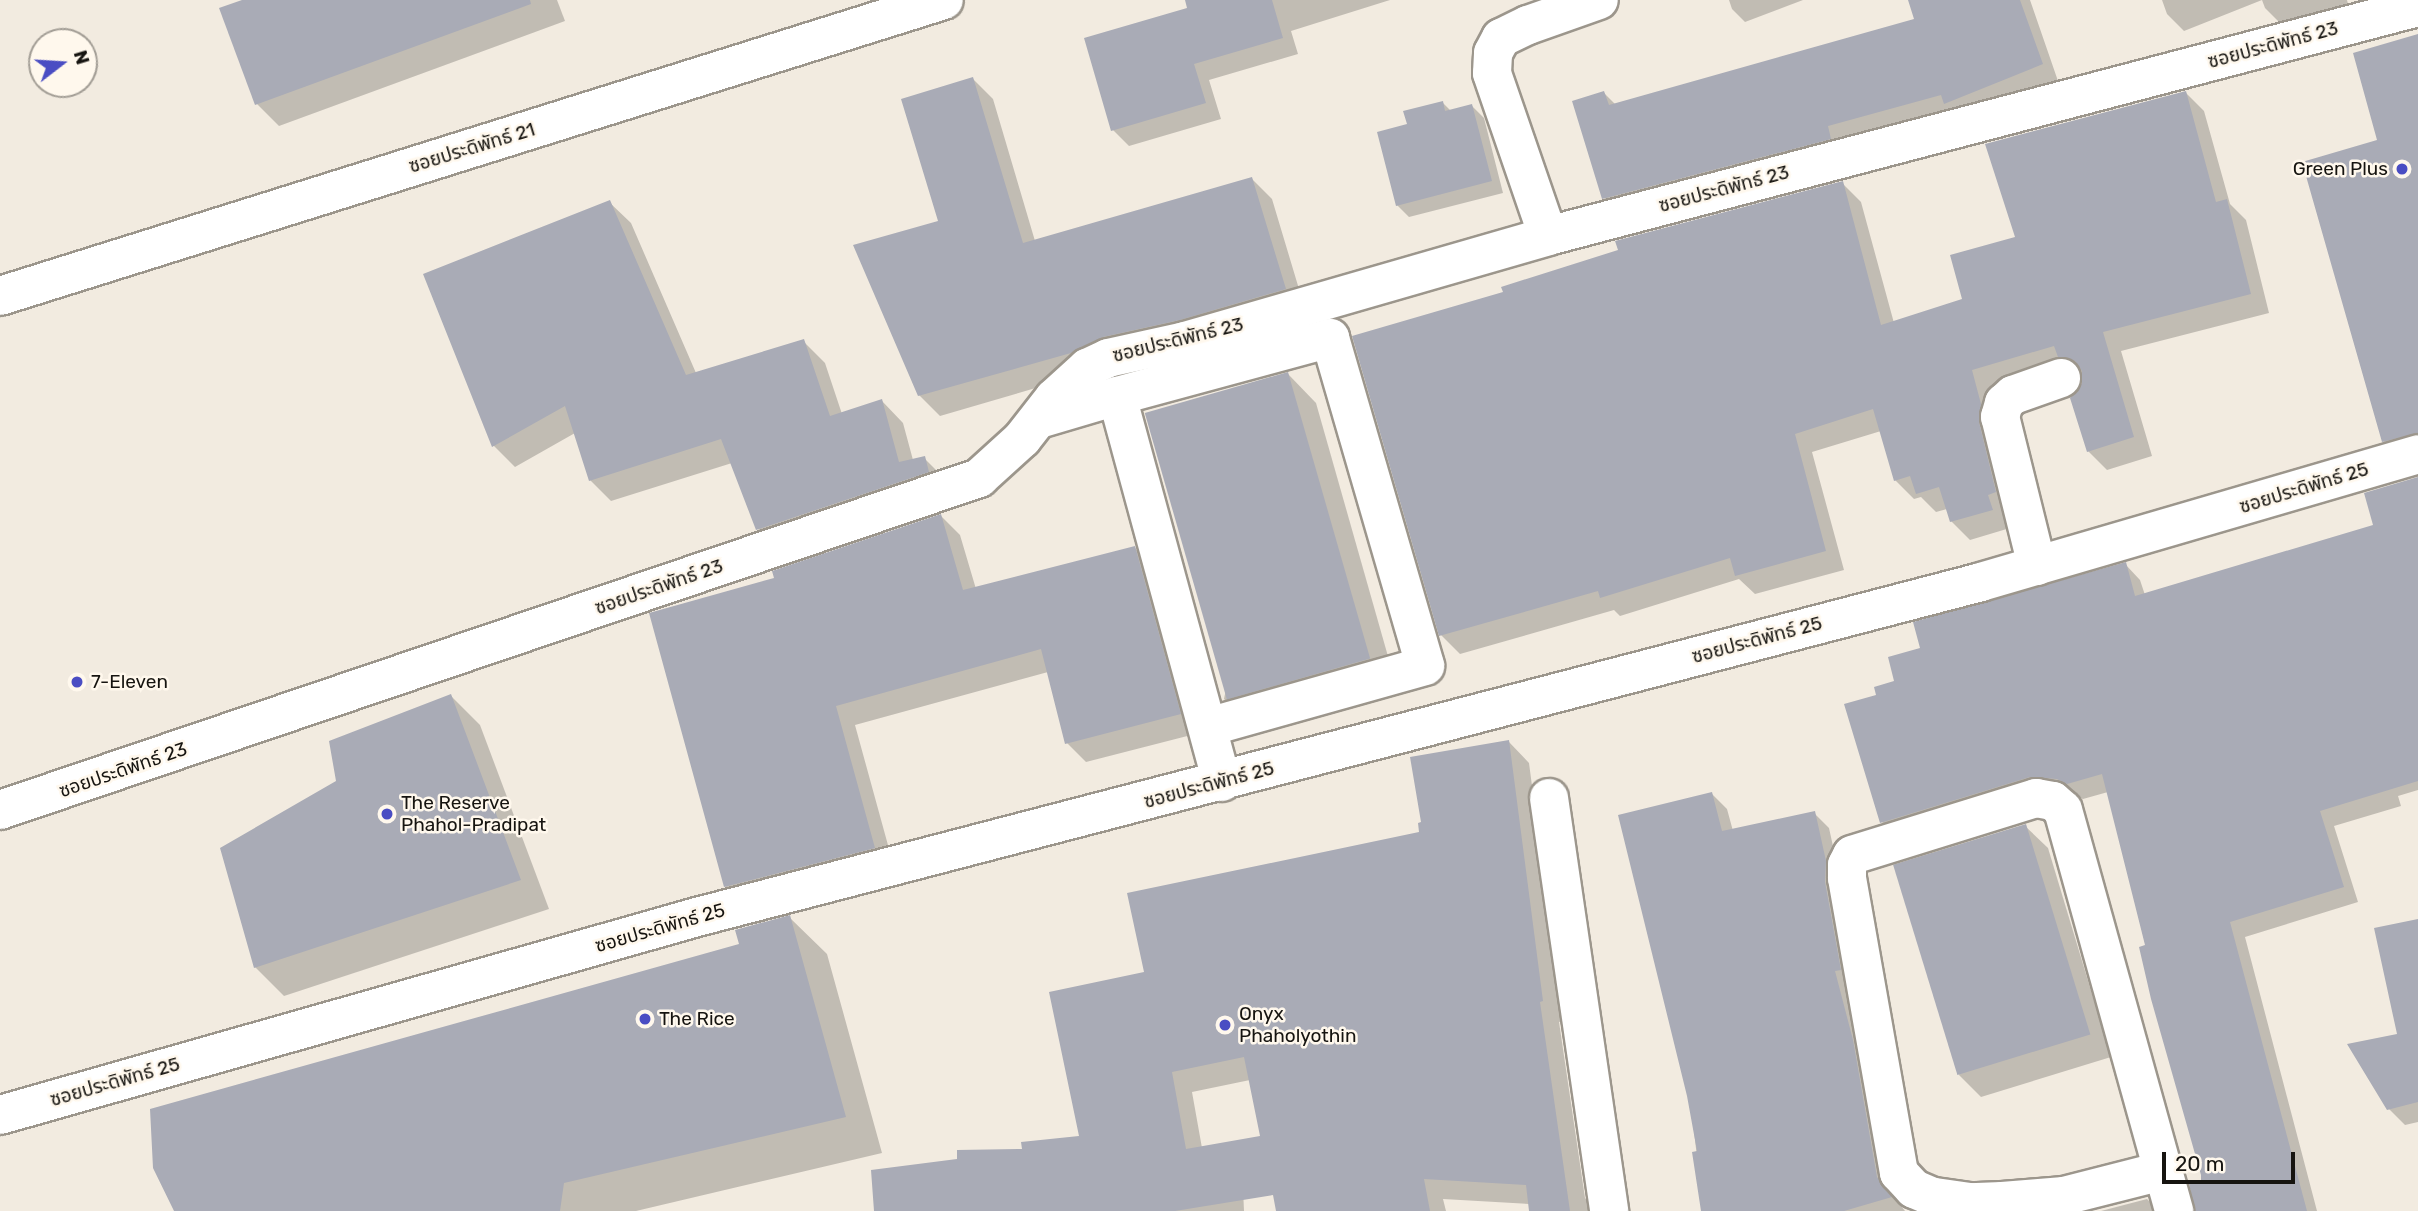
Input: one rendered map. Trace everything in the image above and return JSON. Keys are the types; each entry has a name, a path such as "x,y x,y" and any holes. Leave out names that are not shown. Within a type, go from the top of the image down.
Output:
{"street":[{"path":"1548,236 1492,73 1493,53 1501,38 1528,24 1599,0"},
{"name":"ซอยประดิพัทธ์ 21","path":"0,296 920,4"},
{"name":"ซอยประดิพัทธ์ 23","path":"0,810 979,478 1022,439 1054,398 1087,368 1108,358 1185,341 1548,236 2418,6"},
{"path":"1037,420 1330,338 1425,666 1209,727"},
{"path":"2037,566 2000,418 2004,403 2013,395 2061,378"},
{"path":"1117,396 1222,782"},
{"name":"ซอยประดิพัทธ์ 25","path":"0,1115 698,917 1222,782 2037,566 2418,454"},
{"path":"1549,798 1609,1211"},
{"path":"2162,1171 2066,1203 1945,1199 1914,1189 1899,1173 1847,878 1847,865 1852,855 2036,798 2053,800 2063,810 2174,1211"}],"building":[{"path":"242,0 530,0 531,4 255,105 219,8"},
{"path":"1185,0 1272,0 1283,38 1194,64 1206,103 1111,131 1084,38 1187,8"},
{"path":"1908,0 2020,0 2043,64 1944,104 1941,95 1828,126 1831,139 1602,199 1572,101 1604,91 1609,105 1914,19"},
{"path":"2418,34 2418,433 2382,442 2302,162 2377,140 2353,53"},
{"path":"973,77 1023,243 1252,177 1286,289 1180,320 1103,337 1071,353 918,396 853,245 938,221 901,99"},
{"path":"2186,91 2216,202 2227,199 2251,294 2103,332 2134,437 2087,452 2070,398 2082,383 2082,371 2075,361 2058,357 2054,346 1972,370 1981,404 1979,422 1996,492 1988,495 1993,510 1950,522 1939,487 1916,494 1910,476 1894,481 1873,409 1795,434 1826,551 1735,576 1730,558 1600,598 1598,591 1439,636 1352,336 1503,292 1501,287 1618,250 1615,241 1843,181 1881,325 1962,299 1950,255 2015,237 1985,144"},
{"path":"1443,101 1445,111 1472,104 1492,181 1396,206 1377,132 1407,124 1403,111"},
{"path":"610,200 686,375 804,339 830,416 882,399 899,462 925,456 929,472 756,530 721,439 589,481 565,406 492,447 423,274"},
{"path":"1288,372 1370,658 1227,700 1145,413"},
{"path":"2418,477 2418,781 2320,811 2344,887 2230,922 2307,1211 2195,1211 2189,1184 2201,1180 2201,1175 2151,999 2139,947 2145,945 2102,774 2067,784 2057,779 2030,777 1880,823 1844,704 1876,695 1874,687 1894,681 1888,657 1920,648 1913,622 2126,562 2135,596 2373,525 2364,493"},
{"path":"941,514 963,590 1135,546 1181,714 1065,744 1041,649 836,706 875,848 724,887 649,613 774,578 772,571"},
{"name":"The Reserve Phahol-Pradipat","path":"451,694 521,880 254,968 220,848 336,781 329,741"},
{"path":"1509,740 1543,1001 1540,1002 1570,1211 1529,1211 1526,1185 1424,1179 1430,1211 1276,1211 1273,1195 1175,1211 874,1211 871,1170 957,1159 957,1150 1022,1149 1021,1142 1079,1136 1049,992 1144,972 1127,893 1419,832 1418,823 1421,822 1410,757","holes":["1244,1057 1260,1136 1186,1149 1172,1072"]},
{"path":"1712,792 1722,831 1815,811 1826,861 1825,882 1841,970 1835,971 1853,1040 1877,1177 1892,1197 1844,1211 1701,1211 1692,1152 1697,1151 1687,1096 1618,815"},
{"path":"2026,824 2090,1034 1957,1075 1893,865"},
{"name":"The Rice","path":"790,915 846,1117 564,1183 560,1211 174,1211 153,1168 150,1109 739,944 735,930"},
{"path":"2418,919 2418,1102 2387,1110 2347,1044 2397,1034 2374,928"}],"place":[{"name":"Green Plus","path":"2402,169"},
{"name":"7-Eleven","path":"77,682"},
{"name":"The Reserve Phahol-Pradipat","path":"387,814"},
{"name":"The Rice","path":"645,1019"},
{"name":"Onyx Phaholyothin","path":"1225,1025"}]}
